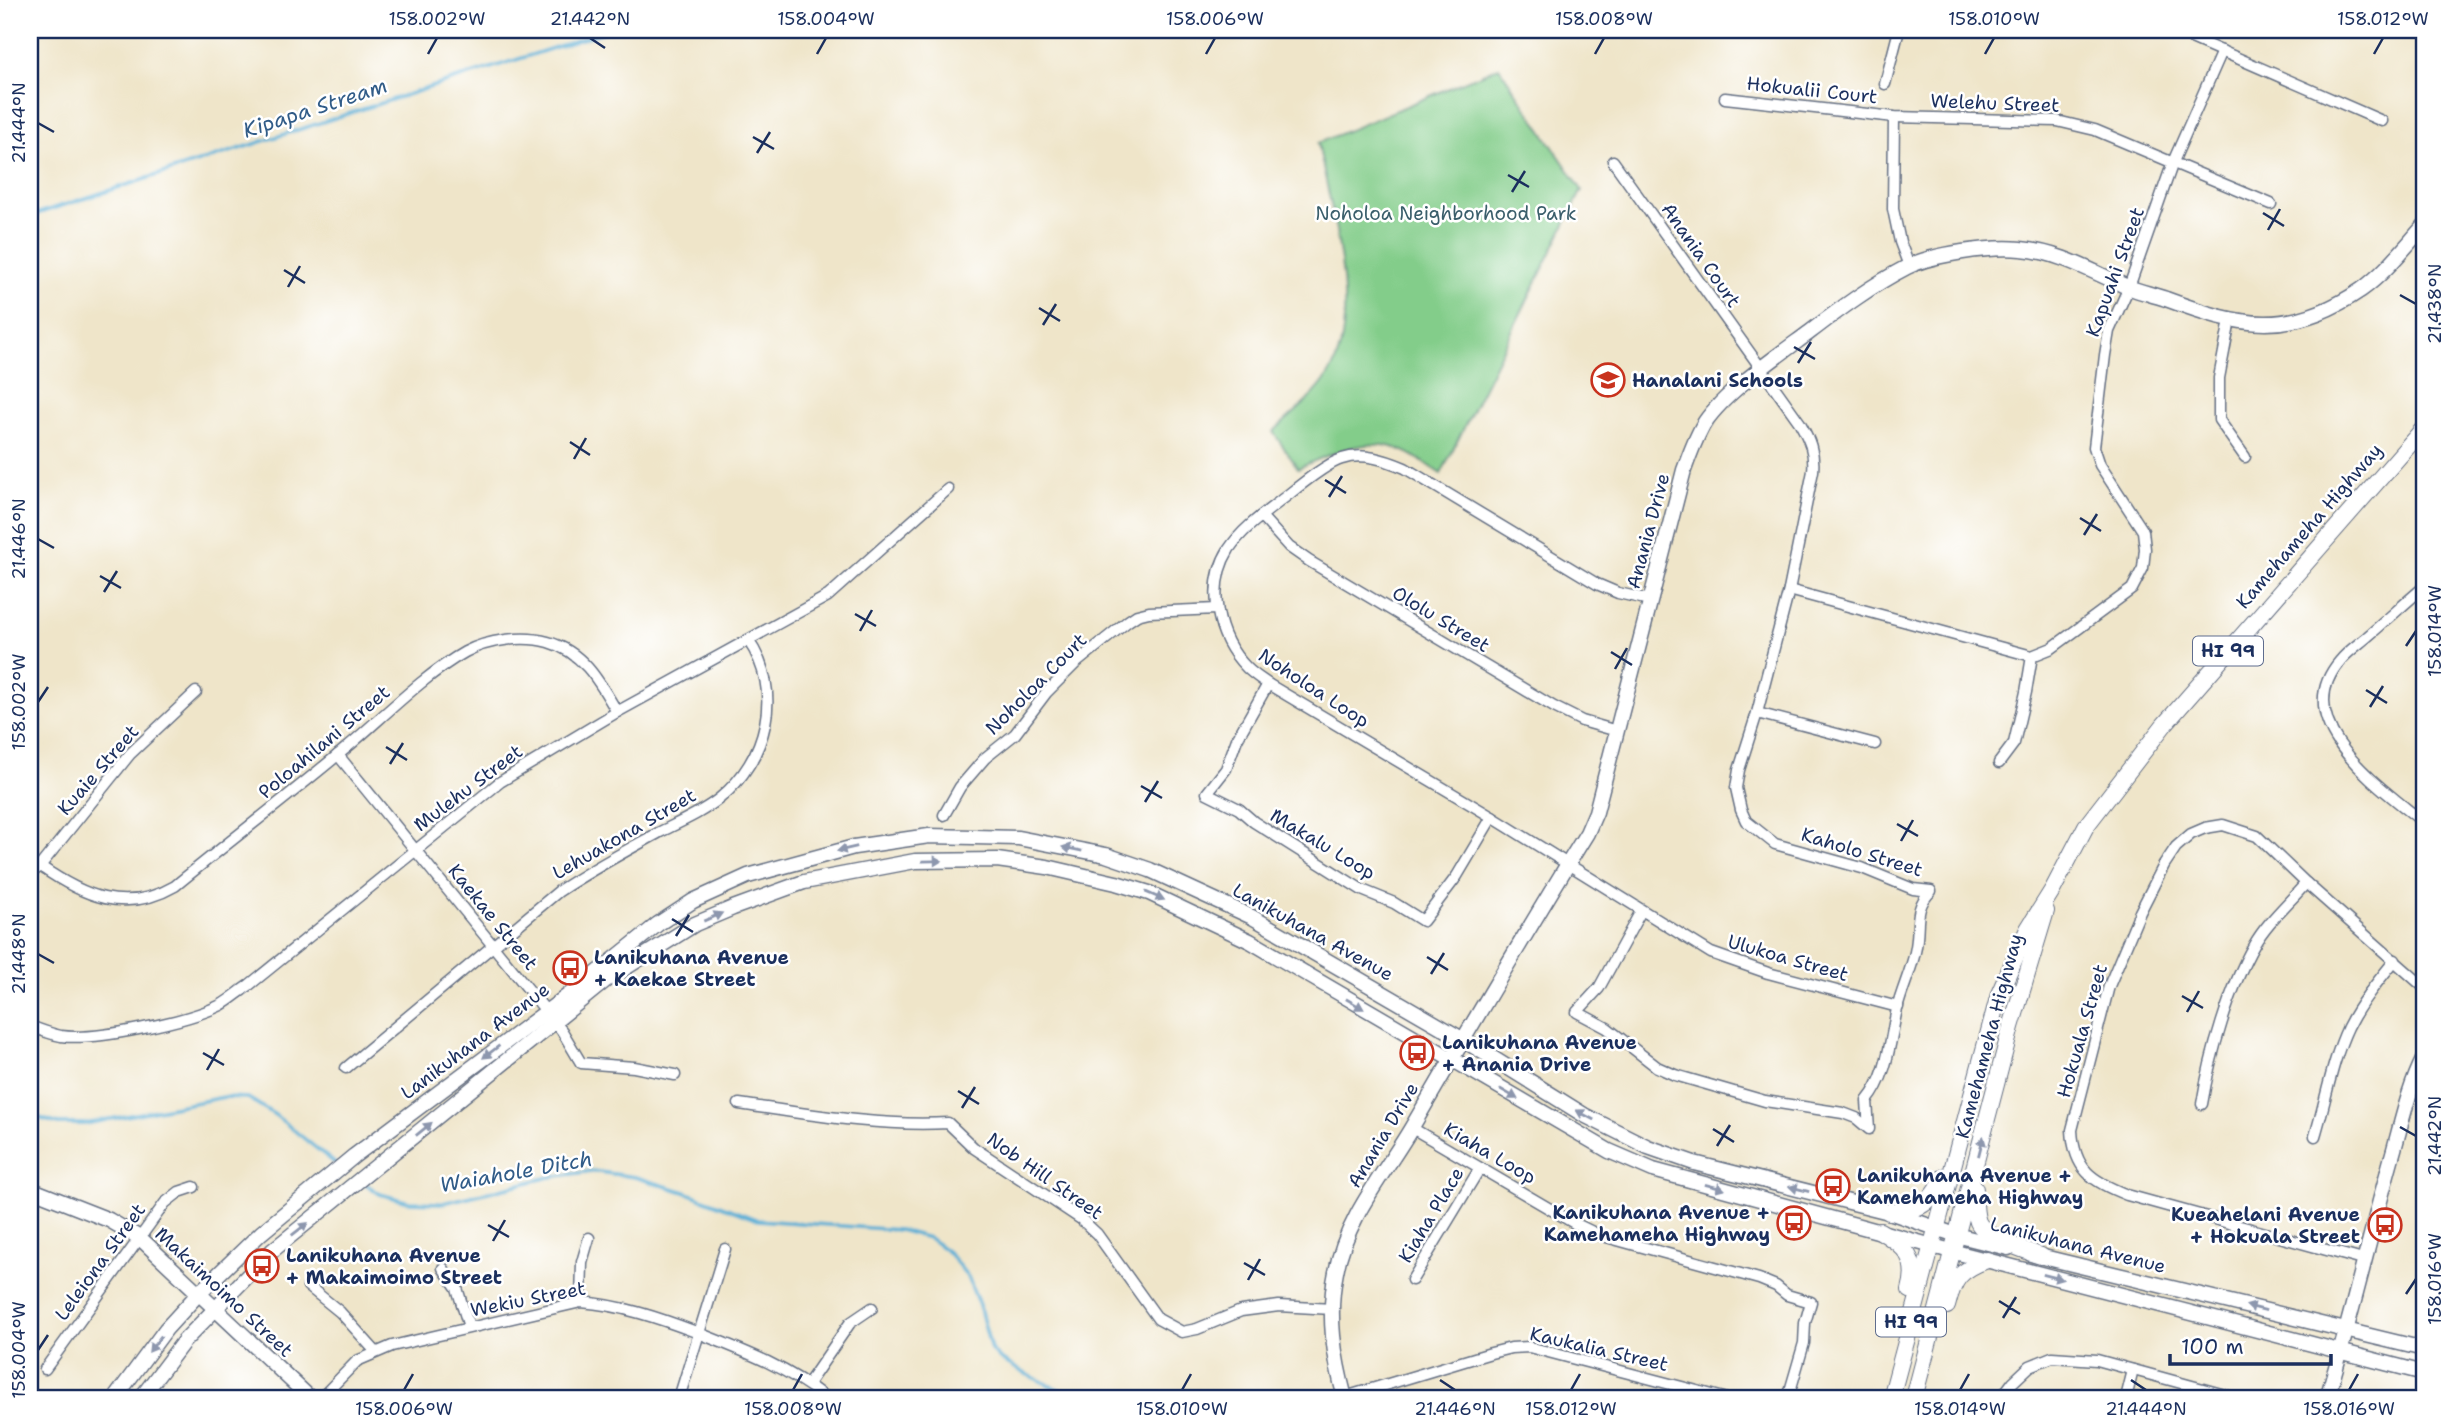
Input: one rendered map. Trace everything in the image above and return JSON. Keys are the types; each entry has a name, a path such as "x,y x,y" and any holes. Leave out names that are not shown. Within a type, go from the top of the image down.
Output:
{"main road":[{"name":"Anania Drive","path":"1345,1397 1333,1346 1332,1308 1335,1273 1343,1245 1366,1201 1412,1128 1596,812 1684,470 1705,422 1718,406 1761,370 1858,298 1909,266 1974,251 2021,249 2064,258 2129,287 2192,310 2230,320 2266,325 2317,315 2363,288 2398,256 2424,226"},
{"name":"Kamehameha Highway","path":"1891,1398 1999,995 2028,929 2087,826 2164,724 2424,428"},
{"name":"Lanikuhana Avenue","path":"141,1398 184,1341 273,1250 376,1168 586,982 658,924 693,901 748,876 854,847 929,836 1018,838 1106,855 1150,870 1252,917 1462,1039 1584,1115 1648,1147 1694,1163 1889,1212 1936,1227 1953,1243 1987,1260 2424,1373"},
{"name":"Lanikuhana Avenue","path":"115,1398 166,1329 261,1233 354,1156 550,1016 695,924 804,882 915,861 997,860 1047,867 1149,893 1250,941 1450,1060 1634,1163 1653,1170 1932,1245 1953,1243 2041,1256 2424,1349"},
{"name":"Kamehameha Highway","path":"1916,1398 1953,1243 2011,1027 2053,889"},
{"path":"2328,1398 2363,1260 2413,1084 2424,1058"},
{"path":"1889,1212 1925,1205 1935,1194 1954,1160"},
{"path":"1974,1172 1976,1215 1981,1227 1993,1236 2041,1256"},
{"name":"Makaimoimo Street","path":"30,1189 109,1220 140,1238 310,1398"},
{"path":"1880,1231 1905,1249 1913,1268 1913,1279 1891,1358 1884,1398"},
{"path":"1916,1398 1956,1280 1968,1268 1987,1260"}],"street":[{"path":"1885,84 1899,30"},
{"path":"2172,30 2382,121"},
{"name":"Kapuahi Street","path":"2032,656 2052,648 2132,589 2143,568 2143,531 2100,465 2094,447 2109,331 2129,287 2173,162 2222,51"},
{"name":"Hokualii Court","path":"1725,98 1894,117"},
{"path":"1894,117 1893,209 1909,266"},
{"name":"Welehu Street","path":"1894,117 2057,121 2095,130 2271,204"},
{"name":"Anania Court","path":"1613,162 1761,370"},
{"path":"2230,320 2219,378 2219,420 2245,457"},
{"name":"Kaholo Street","path":"1641,911 1599,988 1577,1012 1607,1028 1657,1067 1675,1075 1765,1101 1843,1114 1856,1118 1869,1129 1867,1101 1877,1089 1916,950 1919,906 1931,891 1913,889 1862,868 1774,844 1746,821 1741,810 1737,788 1744,750 1757,713 1789,590 1814,456 1809,438 1800,423 1761,370"},
{"name":"Noholoa Loop","path":"1568,864 1268,684 1247,667 1223,632 1215,588 1220,568 1235,542 1261,516 1305,482 1341,459 1363,456 1387,460 1440,487 1597,584 1618,593 1650,600"},
{"name":"Mulehu Street","path":"30,1026 60,1036 84,1037 195,1015 221,1004 248,986 500,782 617,712 828,596 948,489"},
{"name":"Ololu Street","path":"1261,516 1289,547 1309,561 1554,707 1582,721 1617,731"},
{"path":"2424,587 2340,660 2328,678 2323,696 2329,730 2344,750 2424,823"},
{"path":"1789,590 2032,656 2014,743 1999,763"},
{"name":"Noholoa Court","path":"944,815 960,787 985,758 1015,734 1046,693 1076,663 1128,621 1137,615 1170,609 1217,609"},
{"name":"Poloahilani Street","path":"40,866 77,890 98,897 119,901 159,895 175,886 338,755 442,666 467,651 497,640 549,642 573,653 595,676 617,712"},
{"name":"Lehuakona Street","path":"345,1068 559,891 591,869 700,811 720,798 737,781 760,744 769,707 767,685 756,651 748,640"},
{"name":"Makalu Loop","path":"1268,684 1237,740 1226,769 1207,793 1239,809 1263,828 1362,890 1394,903 1423,921 1457,876 1492,817"},
{"name":"Kuaie Street","path":"30,874 40,866 130,754 196,692"},
{"path":"1757,713 1875,744"},
{"name":"Kaekae Street","path":"338,755 550,1016 581,1063 634,1067 675,1075"},
{"name":"Hokuala Street","path":"2363,1260 2127,1195 2103,1185 2091,1177 2080,1163 2073,1147 2072,1130 2109,986 2140,912 2176,847 2191,834 2205,828 2223,825 2257,836 2424,987"},
{"name":"Ulukoa Street","path":"1568,864 1712,953 1733,962 1898,1007"},
{"path":"2202,1104 2207,1075 2236,983 2255,945 2306,883"},
{"path":"2315,1136 2344,1036 2363,1002 2395,960"},
{"name":"Nob Hill Street","path":"740,1104 825,1117 948,1123 974,1148 1081,1219 1097,1234 1158,1319 1182,1332 1241,1311 1279,1306 1332,1308"},
{"name":"Kiaha Loop","path":"1412,1128 1599,1235 1759,1279 1787,1294 1811,1302 1805,1323 1804,1343 1788,1398"},
{"name":"Kiaha Place","path":"1412,1280 1479,1168"},
{"name":"Leleiona Street","path":"45,1369 165,1203 179,1192 194,1187"},
{"path":"581,1302 582,1262 589,1238"},
{"path":"679,1398 725,1249"},
{"path":"443,1268 457,1288 469,1327"},
{"path":"308,1286 340,1312 376,1352"},
{"name":"Wekiu Street","path":"321,1398 357,1362 391,1346 581,1302 607,1304 699,1334 777,1365 826,1398"},
{"path":"808,1384 850,1323 872,1308"},
{"name":"Kaukalia Street","path":"1345,1397 1491,1353 1529,1347 1724,1398"},
{"path":"2001,1398 2030,1366 2052,1357 2097,1360 2236,1398"},
{"path":"2126,1398 2133,1370"}],"green space":[{"name":"Noholoa Neighborhood Park","path":"1499,67 1582,190 1441,474 1406,452 1382,445 1350,448 1298,468 1273,432 1324,382 1339,351 1344,324 1341,262 1318,143"}],"waterway":[{"name":"Kipapa Stream","path":"30,216 609,30"},
{"name":"Waiahole Ditch","path":"30,1115 58,1124 85,1124 224,1097 248,1098 275,1115 337,1165"},
{"name":"Waiahole Ditch","path":"364,1183 380,1194 409,1202 443,1203 550,1177 592,1171 635,1177 685,1192 758,1220 899,1230 929,1238 948,1252 968,1277 980,1308 991,1350 1000,1359 1026,1374 1077,1398"}],"place":[{"name":"Hanalani Schools","path":"1608,380"},
{"name":"Lanikuhana Avenue + Kaekae Street","path":"570,968"},
{"name":"Lanikuhana Avenue + Anania Drive","path":"1417,1053"},
{"name":"Lanikuhana Avenue + Kamehameha Highway","path":"1833,1186"},
{"name":"Kanikuhana Avenue + Kamehameha Highway","path":"1794,1223"},
{"name":"Kueahelani Avenue + Hokuala Street","path":"2385,1225"},
{"name":"Lanikuhana Avenue + Makaimoimo Street","path":"262,1266"}]}
